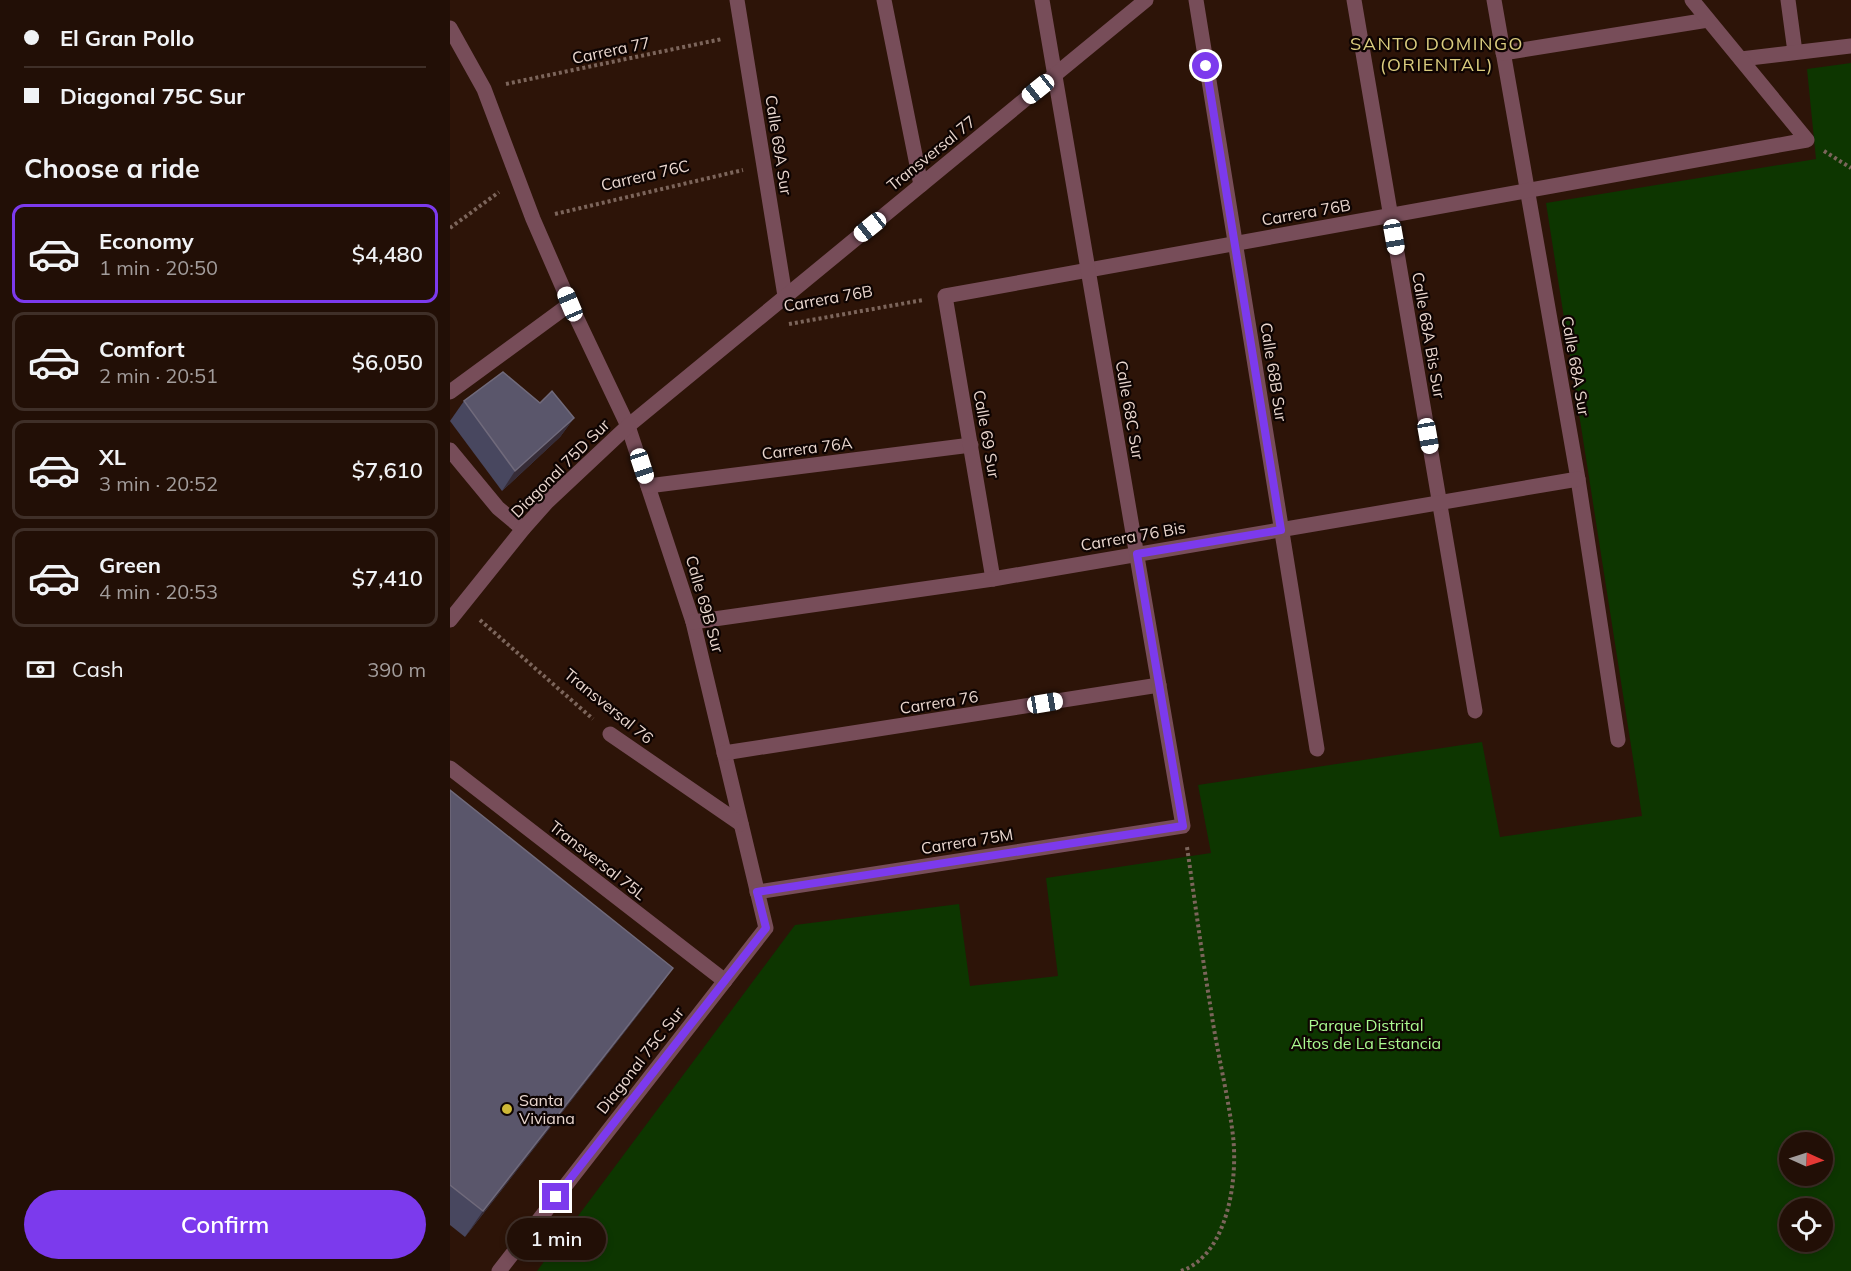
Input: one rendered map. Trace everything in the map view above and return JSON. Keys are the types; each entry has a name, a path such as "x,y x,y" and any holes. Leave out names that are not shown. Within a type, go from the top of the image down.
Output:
{"street":[{"name":"Calle 69A Sur","path":"737,0 785,296"},
{"path":"884,0 921,185"},
{"name":"Calle 68C Sur","path":"1042,0 1183,826"},
{"name":"Transversal 77","path":"628,426 1146,0"},
{"name":"Calle 68B Sur","path":"1196,0 1317,749"},
{"name":"Calle 68A Bis Sur","path":"1354,0 1475,711"},
{"name":"Calle 68A Sur","path":"1494,0 1578,479 1618,740"},
{"path":"1692,0 1807,140"},
{"path":"1788,0 1795,52"},
{"path":"1503,53 1708,20"},
{"name":"Calle 69B Sur","path":"450,28 484,89 533,219 570,304 628,426 693,622 766,928"},
{"path":"1741,59 1851,46"},
{"name":"Carrera 76B","path":"945,296 1807,140"},
{"name":"Calle 69 Sur","path":"945,296 993,579"},
{"path":"450,392 570,304"},
{"name":"Diagonal 75D Sur","path":"450,620 522,529 628,426"},
{"name":"Carrera 76A","path":"648,486 971,445"},
{"path":"450,450 498,508 522,529"},
{"name":"Carrera 76 Bis","path":"693,622 993,579 1578,479"},
{"name":"Carrera 76","path":"724,753 1159,686"},
{"name":"Transversal 76","path":"610,734 741,824"},
{"name":"Transversal 75L","path":"450,768 725,981"},
{"name":"Carrera 75M","path":"757,892 1183,826"},
{"name":"Diagonal 75C Sur","path":"499,1271 766,928"}],"path":[{"name":"Carrera 77","path":"484,89 743,35"},
{"path":"1807,140 1851,168"},
{"name":"Carrera 76C","path":"533,219 764,165"},
{"path":"450,228 518,177"},
{"name":"Carrera 76B","path":"787,324 945,296"},
{"name":"Transversal 76","path":"463,605 610,734"},
{"path":"1181,1271 1192,1267 1207,1254 1223,1224 1232,1188 1233,1138 1183,826"}],"green space":[{"name":"Parque Distrital Altos de La Estancia","path":"1851,63 1851,1271 537,1271 795,925 959,904 970,986 1058,976 1046,878 1211,853 1198,785 1482,742 1500,837 1642,816 1546,203 1816,159 1807,69"}],"building":[{"path":"503,372 540,403 552,391 574,418 515,471 464,401"},
{"name":"Santa Viviana","path":"450,790 673,968 483,1211 450,1185"}],"place":[{"name":"Santa Viviana","path":"507,1109"}],"district":[{"name":"SANTO DOMINGO (ORIENTAL)","path":"1437,54"}],"route":[{"path":"556,1197 766,928 757,892 1183,826 1137,554 1281,530 1206,66"}]}
